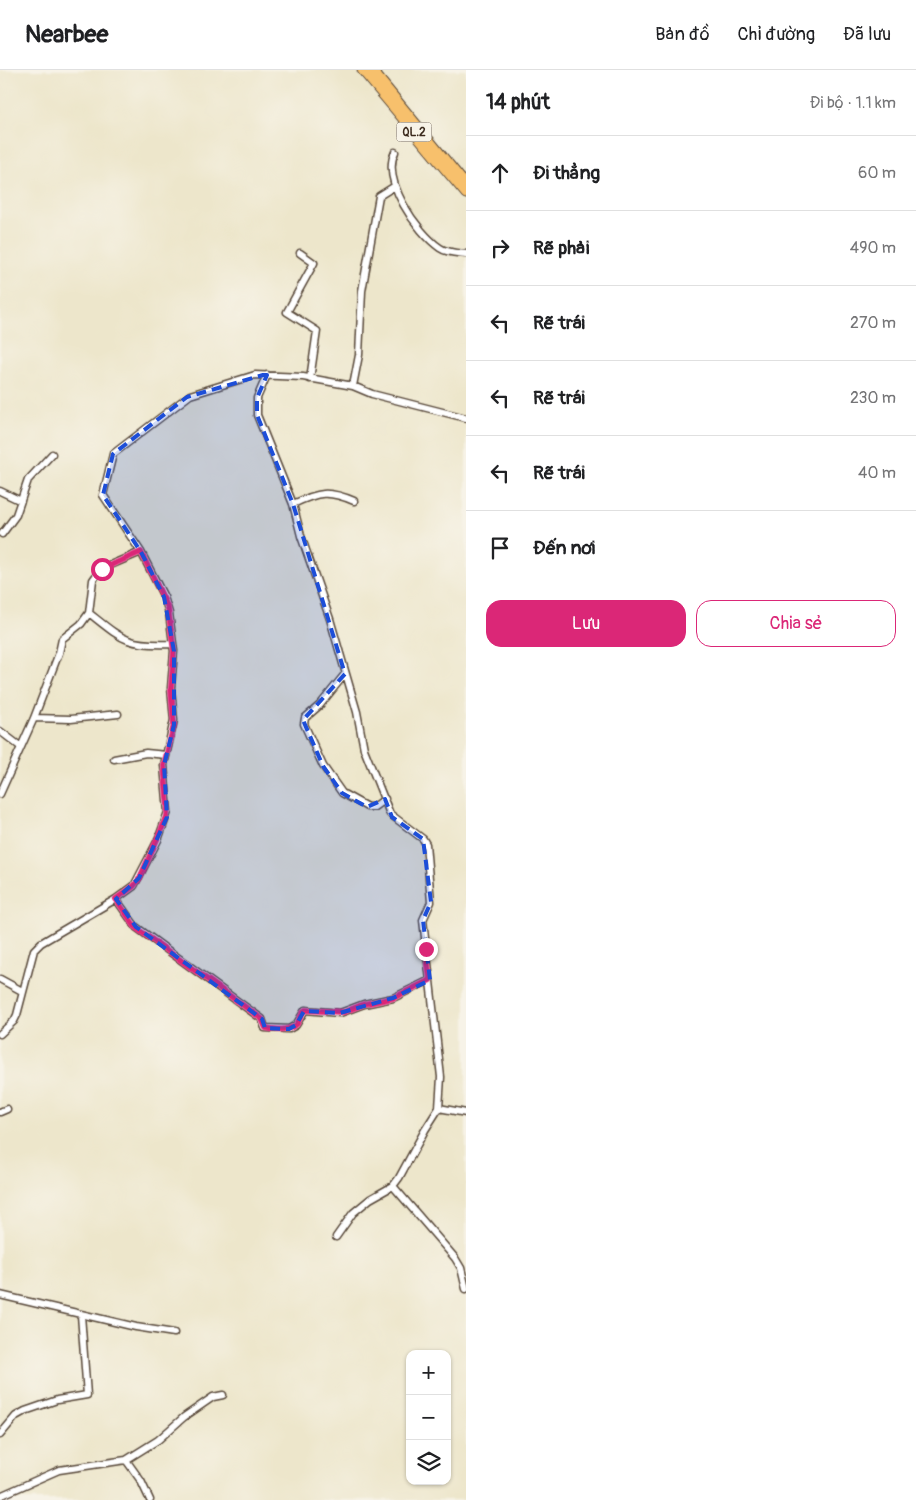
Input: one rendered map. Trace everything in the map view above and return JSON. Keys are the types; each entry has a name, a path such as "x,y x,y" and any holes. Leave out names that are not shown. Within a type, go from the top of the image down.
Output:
{"highway":[{"name":"QL.2","path":"362,70 466,194"},
{"name":"QL.2","path":"372,70 466,184"}],"street":[{"path":"395,152 392,177 394,186 415,222 442,249 466,254"},
{"path":"353,386 359,355 362,291 378,198 394,186"},
{"path":"300,254 314,263 287,312 317,331 310,378"},
{"path":"0,1034 14,1021 32,956 37,947 134,886 140,878 164,826 168,807 164,771 174,725 171,688 173,644 168,608 141,552 104,495 113,454 190,395 246,377 267,375 310,378 353,386 372,394 466,418"},
{"path":"267,375 257,398 257,415 294,504 301,536 327,610 364,749 392,817 423,839 427,849 431,902 423,920 441,1077 439,1108 393,1186 379,1193 353,1213 336,1237"},
{"path":"2,534 16,515 28,480 52,454"},
{"path":"0,491 21,501"},
{"path":"294,504 313,496 330,492 354,501"},
{"path":"0,794 34,718 62,639 81,624 89,613 91,584 98,572 141,552"},
{"path":"89,613 122,639 143,645 173,644"},
{"path":"345,674 320,705 305,718 304,724 323,766 342,793 367,807 374,807 385,799"},
{"path":"34,718 70,719 118,714"},
{"path":"0,732 21,747"},
{"path":"114,759 146,753 166,755"},
{"path":"116,899 136,928 262,1019 266,1028 289,1028 296,1025 305,1010 344,1012 364,1004 393,998 430,980"},
{"path":"0,979 22,991"},
{"path":"439,1108 466,1113"},
{"path":"393,1186 455,1258 461,1268 466,1289"},
{"path":"0,1295 80,1315 174,1333"},
{"path":"0,1435 16,1416 25,1411 57,1400 84,1397 88,1394 80,1315"},
{"path":"0,1496 59,1470 126,1460 158,1440 184,1417 212,1397 224,1395"},
{"path":"126,1460 142,1481 150,1500"}],"highlighted area":[{"path":"267,375 257,398 257,415 293,504 345,674 303,720 323,766 342,793 367,807 385,799 392,817 423,839 431,902 423,920 430,980 393,998 340,1013 304,1011 296,1025 289,1029 265,1028 262,1019 136,927 116,899 139,878 167,817 164,765 174,725 174,651 164,597 141,552 103,495 113,454 187,397"}],"route":[{"path":"102,569 141,552 168,608 174,651 171,688 174,725 164,765 168,807 167,817 140,878 134,886 116,899 136,928 262,1019 264,1026 270,1029 284,1029 296,1025 305,1010 344,1012 364,1004 393,998 407,992 430,980 426,949"}]}
